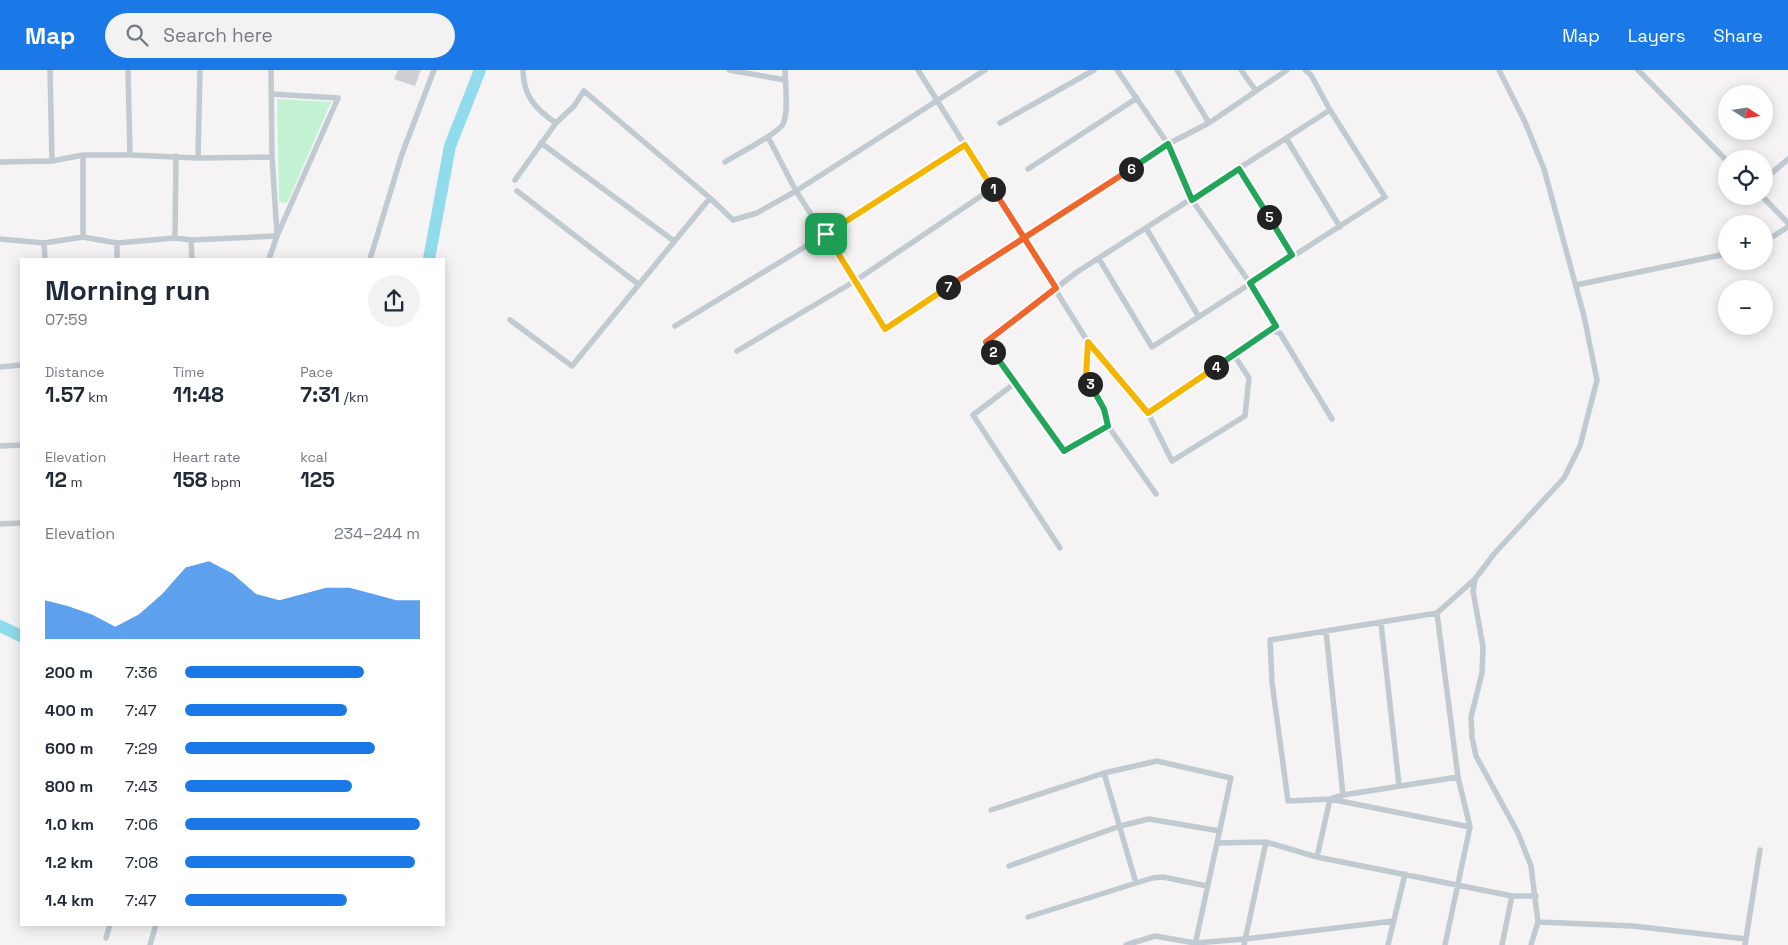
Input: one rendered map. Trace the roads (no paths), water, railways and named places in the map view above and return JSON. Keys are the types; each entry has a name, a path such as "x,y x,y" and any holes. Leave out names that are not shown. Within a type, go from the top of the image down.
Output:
{"street":[{"path":"50,70 52,161"},
{"path":"128,70 130,155"},
{"path":"198,158 200,70"},
{"path":"271,70 272,156 277,236"},
{"path":"370,258 402,154 434,70"},
{"path":"523,70 526,94 541,113 556,123"},
{"path":"729,70 785,80"},
{"path":"725,162 768,137 783,124 786,109 785,70"},
{"path":"918,70 1088,342 1148,413 1172,461 1245,416 1249,378 1234,355"},
{"path":"514,180 556,123 574,106 584,91 710,198 732,220 757,214 985,70"},
{"path":"1000,123 1094,70"},
{"path":"1117,70 1168,144 1192,200 1250,283 1276,326 1148,413"},
{"path":"1177,70 1210,123"},
{"path":"1241,70 1256,91"},
{"path":"768,137 796,190 826,234 885,329 1168,144 1210,123 1287,70"},
{"path":"1099,259 1152,347 1292,255 1386,197 1330,110 1311,75 1305,70"},
{"path":"1470,827 1330,799 1288,801 1272,682 1270,640 1437,613 1475,580 1494,554 1564,478 1580,446 1597,380 1576,285 1544,169 1525,122 1499,70"},
{"path":"1638,70 1718,152"},
{"path":"269,258 277,236 338,98 271,94"},
{"path":"1028,169 1136,98"},
{"path":"1108,426 1064,451 986,342 1056,288 1099,259 1330,110"},
{"path":"1286,138 1340,227"},
{"path":"541,143 674,241"},
{"path":"675,326 826,234 965,145"},
{"path":"83,154 83,237"},
{"path":"0,162 52,161 83,154 198,158 272,156"},
{"path":"174,238 176,156"},
{"path":"1773,172 1788,159"},
{"path":"1239,169 1292,255"},
{"path":"737,351 855,281 993,188"},
{"path":"517,191 638,284"},
{"path":"510,320 572,366 710,198"},
{"path":"1770,205 1788,225 1773,236"},
{"path":"1146,228 1200,317"},
{"path":"0,239 44,242 83,237 117,243 174,238 191,240 277,236"},
{"path":"191,240 192,258"},
{"path":"44,242 45,258"},
{"path":"117,243 117,258"},
{"path":"1576,285 1718,256"},
{"path":"1269,330 1280,333 1332,420"},
{"path":"1088,342 1086,376 1104,409 1108,426 1156,494"},
{"path":"0,366 20,365"},
{"path":"1015,383 973,414 1060,548"},
{"path":"0,446 20,446"},
{"path":"0,524 20,523"},
{"path":"1475,580 1473,591 1483,647 1482,673 1471,717 1472,737 1476,756 1531,866 1538,922 1531,945"},
{"path":"1437,613 1458,777 1470,827 1445,945"},
{"path":"1381,623 1399,785"},
{"path":"1326,631 1343,795"},
{"path":"991,810 1104,773 1157,761 1231,778 1195,944"},
{"path":"1104,773 1136,883"},
{"path":"1330,799 1399,785 1458,777"},
{"path":"1317,857 1330,799"},
{"path":"1009,866 1120,826 1149,819 1220,831"},
{"path":"1217,843 1266,842 1317,857 1512,896 1536,896"},
{"path":"1245,942 1266,842"},
{"path":"1538,922 1633,926 1746,942 1760,850"},
{"path":"1388,945 1405,874"},
{"path":"1028,917 1152,878 1163,877 1207,886"},
{"path":"1502,945 1512,896"},
{"path":"1126,945 1155,936 1195,944 1245,942 1393,921"},
{"path":"106,938 109,926"},
{"path":"150,945 155,926"}],"waterway":[{"path":"429,258 450,146 480,70"},
{"path":"0,626 20,636"}]}
